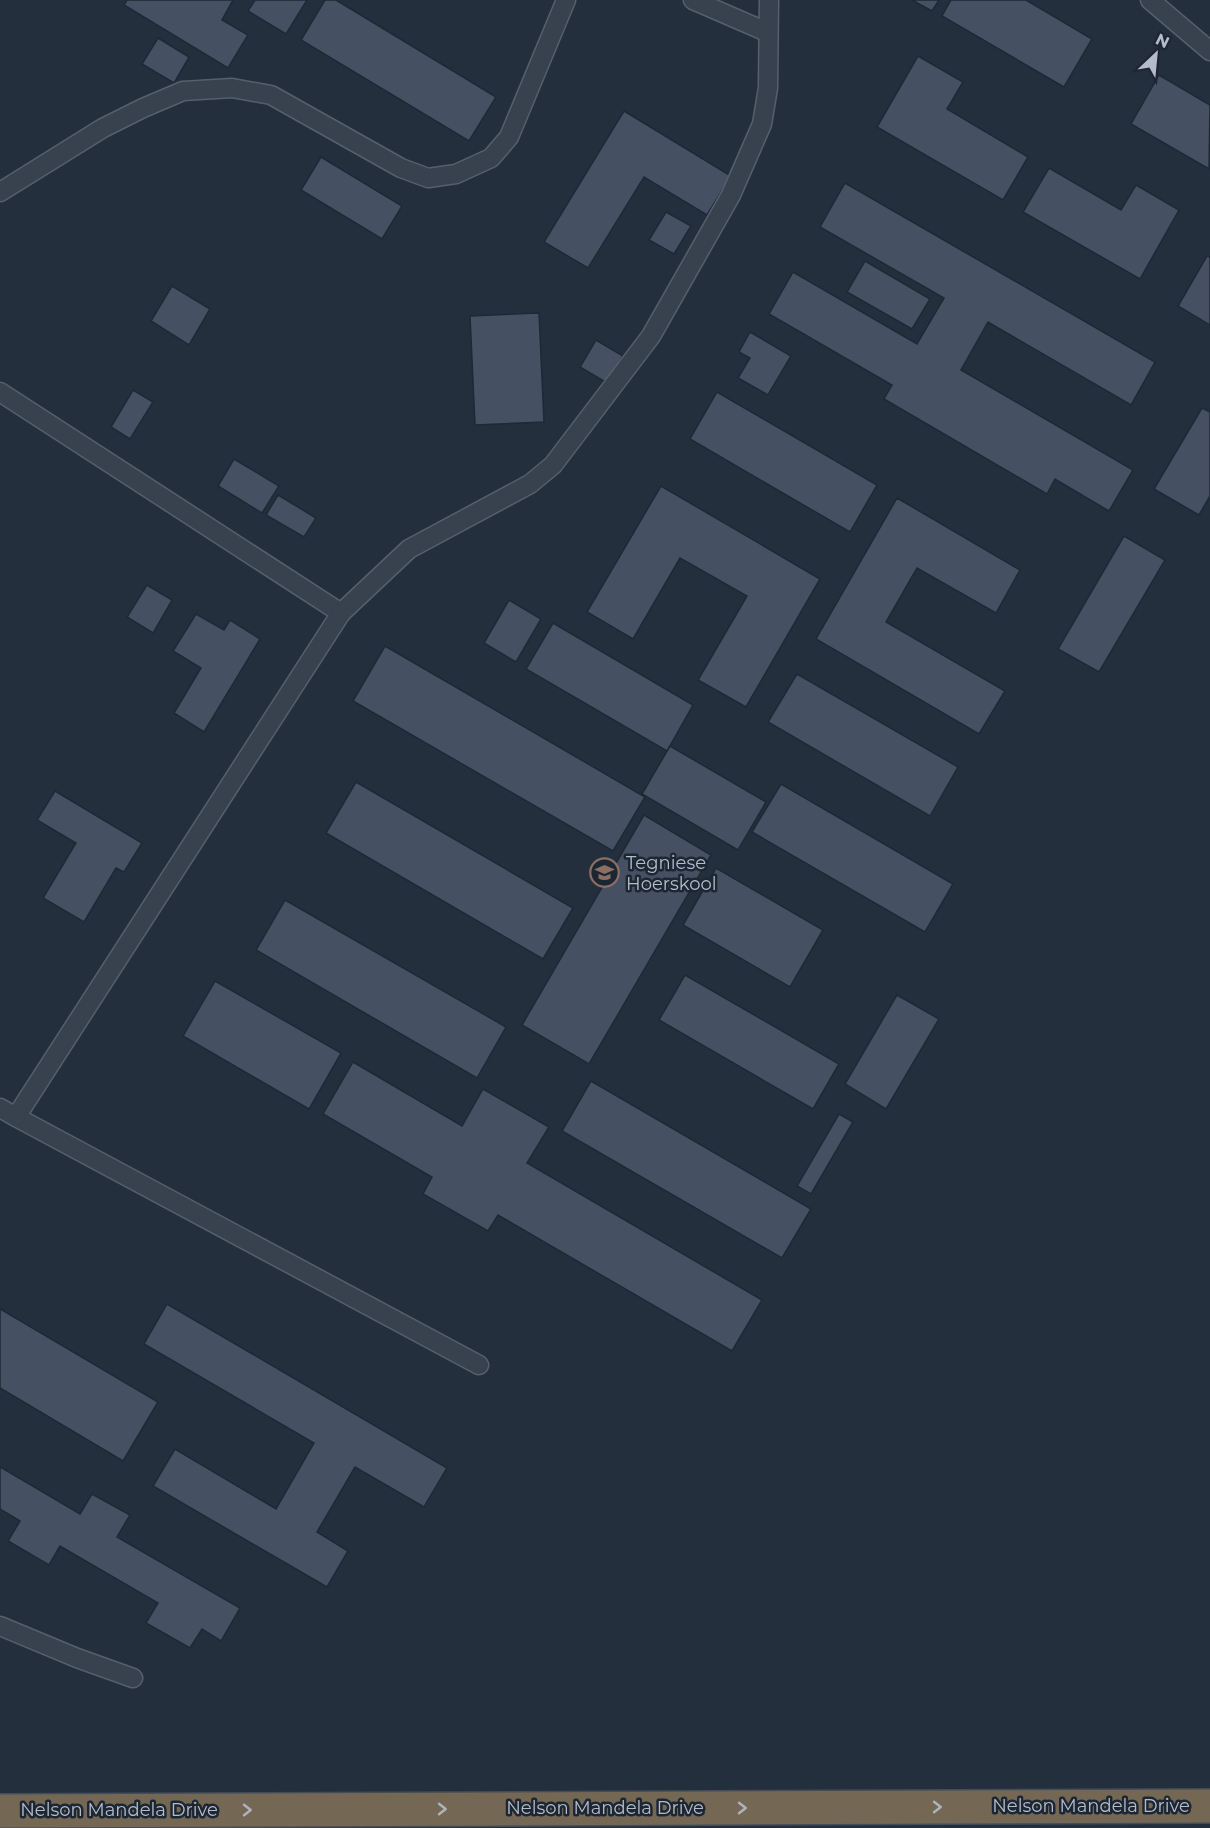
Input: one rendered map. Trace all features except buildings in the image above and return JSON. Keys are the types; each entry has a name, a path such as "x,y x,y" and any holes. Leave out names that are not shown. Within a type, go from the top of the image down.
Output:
{"highway":[{"name":"Nelson Mandela Drive","path":"0,1811 1210,1806"}],"lane":[{"path":"0,192 104,128 143,108 183,91 232,87 271,95 401,168 428,177 456,174 490,159 509,137 566,0"},
{"path":"693,0 767,32"},
{"path":"16,1117 341,613 410,549 530,484 553,465 631,364 668,306 731,195 749,156 766,105 769,0"},
{"path":"1150,0 1210,51"},
{"path":"0,392 341,613"},
{"path":"0,1108 479,1365"},
{"path":"0,1626 77,1659 133,1678"}],"place":[{"name":"Tegniese Hoerskool","path":"605,873"}]}
